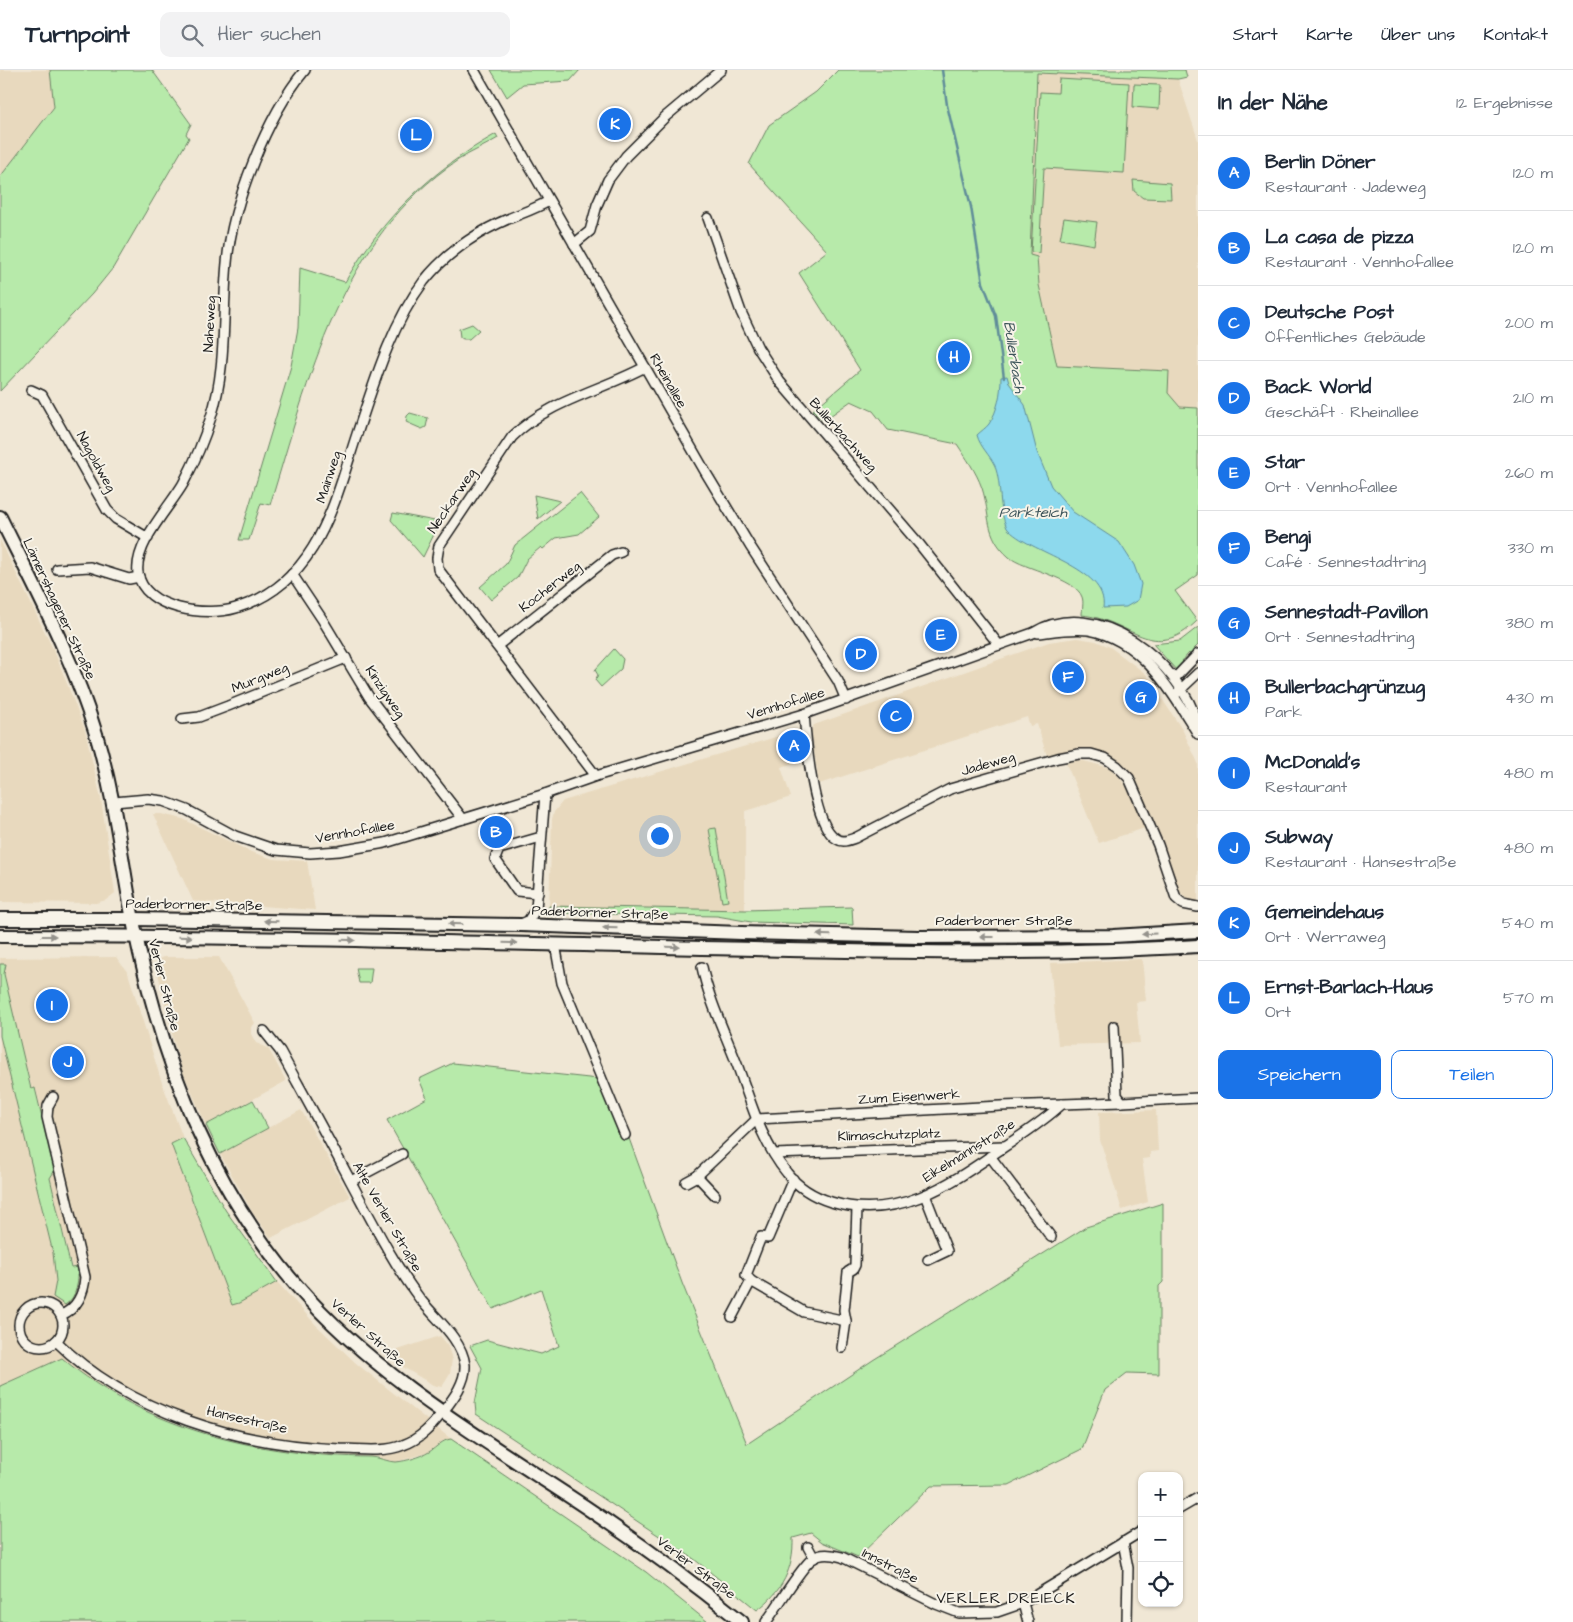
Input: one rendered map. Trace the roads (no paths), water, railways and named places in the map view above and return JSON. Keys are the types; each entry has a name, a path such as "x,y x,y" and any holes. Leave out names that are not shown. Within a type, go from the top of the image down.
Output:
{"main road":[{"name":"Lämershagener Straße","path":"0,517 68,657 96,734 114,802 134,919"},
{"name":"Paderborner Straße","path":"0,919 134,919 521,925 741,934 927,937 1113,936 1198,931"},
{"name":"Verler Straße","path":"134,919 136,936 164,1046 180,1091 208,1154 249,1223 295,1283 348,1339 442,1413 634,1541 742,1622"},
{"path":"0,936 136,936 930,953 1198,946"}],"street":[{"name":"Naheweg","path":"139,576 138,558 148,538 185,480 211,418 217,394 222,351 227,261 232,231 244,190 270,125 284,99 305,70"},
{"name":"Rheinallee","path":"474,70 750,546 838,681 846,700"},
{"path":"574,244 590,231 597,205 608,180 626,156 665,117 721,70"},
{"name":"Mainweg","path":"139,576 147,589 159,599 184,610 202,612 233,609 247,604 268,593 292,574 310,554 328,519 387,350 406,309 422,284 435,268 470,240 498,224 549,201"},
{"name":"Bullerbachweg","path":"708,218 741,312 758,348 780,382 908,531 999,645"},
{"name":"Neckarweg","path":"596,776 438,570 436,558 439,546 512,437 519,430 552,408 645,367"},
{"name":"Nagoldweg","path":"31,390 42,396 107,510 116,519 148,538"},
{"name":"Kocherweg","path":"496,646 612,556 621,552"},
{"path":"57,569 90,567 123,578 139,576"},
{"name":"Kinzigweg","path":"292,574 369,697 463,820"},
{"path":"1033,633 1044,627 1059,623 1076,622 1102,626 1121,634 1139,646 1174,679 1178,692 1198,734"},
{"path":"1033,633 1075,629 1109,636 1145,661 1178,692 1190,704 1198,725"},
{"name":"Vennhofallee","path":"114,802 139,799 163,801 187,810 254,843 276,850 310,853 339,851 385,843 545,794 596,776 804,714 1033,633"},
{"path":"1174,679 1198,654"},
{"name":"Murgweg","path":"182,719 199,716 228,706 346,658"},
{"path":"1178,692 1198,672 1190,662"},
{"name":"Jadeweg","path":"804,714 808,757 815,794 825,824 831,835 837,840 844,841 855,838 950,788 1058,758 1091,754 1111,762 1129,778 1158,845 1176,898 1183,904 1198,907"},
{"path":"521,925 528,921 536,909 545,794"},
{"path":"538,893 518,890 495,859 499,849 541,837"},
{"path":"555,944 562,983 625,1135"},
{"name":"Eikelmannstraße","path":"702,967 757,1119 774,1154 794,1179 806,1190 823,1199 857,1208 876,1208 907,1202 939,1190 1005,1146 1062,1104"},
{"path":"1114,1026 1117,1095 1122,1102"},
{"name":"Alte Verler Straße","path":"264,1031 280,1051 376,1228 415,1292 461,1352 465,1367 463,1380 442,1413"},
{"path":"53,1097 48,1106 47,1117 85,1277 77,1302 69,1311 61,1314"},
{"path":"1062,1104 1198,1098"},
{"name":"Zum Eisenwerk","path":"757,1119 1062,1104"},
{"path":"686,1182 697,1176 757,1119"},
{"name":"Klimaschutzplatz","path":"774,1154 1005,1146"},
{"path":"351,1181 402,1154"},
{"path":"990,1156 1051,1237"},
{"path":"697,1176 715,1195"},
{"path":"794,1179 768,1238 762,1237 746,1275 751,1281 804,1312 846,1321"},
{"path":"926,1195 947,1250 928,1260"},
{"path":"842,1348 846,1321 844,1310 848,1272 855,1265 857,1208"},
{"path":"732,1317 751,1281"},
{"path":"38,1302 51,1305 61,1314 62,1331 56,1341 44,1347 34,1346 22,1337 19,1323 24,1310 38,1302"},
{"name":"Hansestraße","path":"56,1341 96,1376 133,1396 205,1425 262,1440 326,1448 393,1448 417,1439 442,1413"},
{"path":"1183,1507 1198,1498"},
{"name":"Innstraße","path":"814,1558 831,1554 842,1557 931,1602 959,1613 996,1612 1023,1603 1138,1533"},
{"path":"1123,1542 1128,1568 1127,1622"},
{"path":"766,1622 814,1558 808,1547"},
{"path":"1023,1603 1028,1622"}],"water":[{"name":"Parkteich","path":"1007,376 1009,383 1025,405 1037,452 1051,486 1073,512 1119,542 1134,565 1141,584 1138,600 1126,607 1103,608 1101,594 1093,582 1081,571 1017,537 1007,528 1002,513 999,481 995,466 977,435 992,419 998,401 1001,377"}],"waterway":[{"name":"Bullerbach","path":"942,70 947,105 971,207 983,283 996,316 1004,378"}],"place":[{"name":"Gemeindehaus","path":"615,124"},
{"name":"Ernst-Barlach-Haus","path":"416,135"},
{"name":"Bullerbachgrünzug","path":"954,357"},
{"name":"Star","path":"941,635"},
{"name":"Back World","path":"861,654"},
{"name":"Bengi","path":"1068,677"},
{"name":"Sennestadt-Pavillon","path":"1141,697"},
{"name":"Deutsche Post","path":"896,716"},
{"name":"Berlin Döner","path":"794,746"},
{"name":"La casa de pizza","path":"496,832"},
{"name":"McDonald's","path":"52,1005"},
{"name":"Subway","path":"68,1062"}],"district":[{"name":"VERLER DREIECK","path":"1006,1598"}]}
